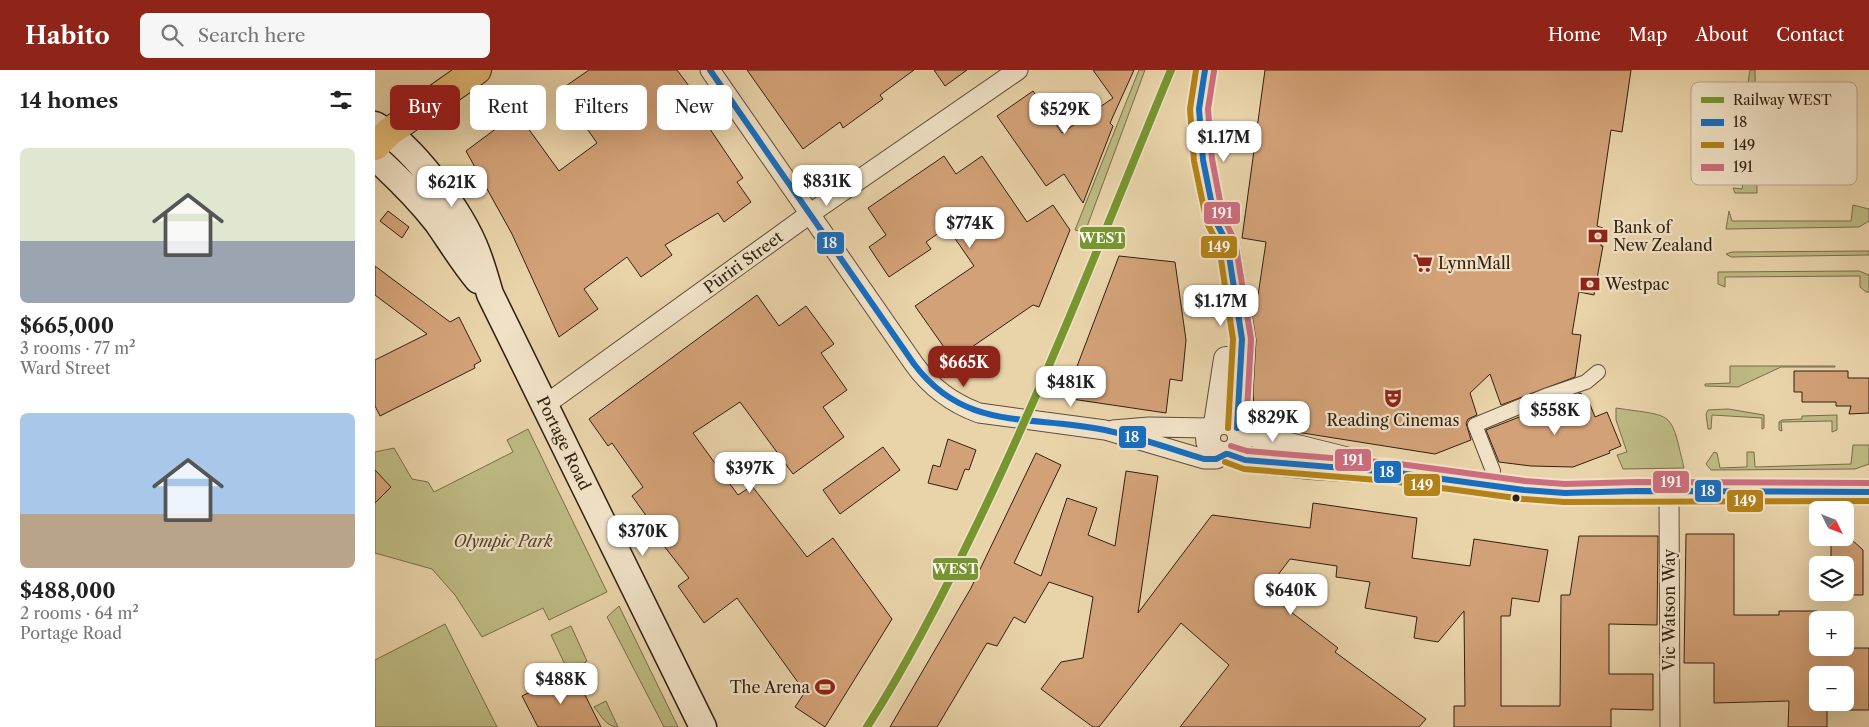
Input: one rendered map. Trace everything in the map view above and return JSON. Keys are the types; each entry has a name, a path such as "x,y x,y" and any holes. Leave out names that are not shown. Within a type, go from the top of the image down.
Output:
{"main road":[{"path":"380,135 477,70"},
{"name":"Portage Road","path":"380,135 423,168 450,204 477,252 490,294 703,727"},
{"name":"Portage Road","path":"375,157 404,184 437,222 461,260 490,294"}],"street":[{"path":"710,70 914,364 941,393 966,408 1008,417 1105,430 1204,459 1216,459 1227,454"},
{"name":"Pūriri Street","path":"545,405 811,213 1017,70"},
{"path":"1205,70 1199,109 1203,160 1215,220 1213,246 1227,338 1225,427"},
{"path":"1493,471 1475,425 1586,382 1597,372"},
{"path":"1105,430 1149,427 1225,427 1391,472"},
{"path":"1225,427 1208,439 1210,446 1218,454 1227,454 1245,460 1311,467 1391,472 1524,490 1565,493 1869,492"},
{"name":"Vic Watson Way","path":"1669,492 1670,727"}],"green space":[{"path":"1139,70 1145,70 1085,232 1075,230"},
{"path":"1750,70 1755,70 1755,82 1748,82"},
{"path":"1743,185 1757,185 1757,193 1735,193 1733,188 1742,189"},
{"path":"1853,205 1869,209 1869,221 1859,227 1726,229 1729,211 1732,221 1851,221"},
{"path":"1869,251 1869,255 1731,257 1726,254 1732,252"},
{"path":"1859,271 1869,275 1869,292 1860,287 1860,276 1725,277 1725,287 1718,284 1718,272"},
{"path":"1730,366 1835,367 1781,367 1738,387 1705,386 1705,384 1730,383"},
{"path":"1616,408 1660,415 1667,419 1676,435 1684,468 1623,469 1617,455 1627,452 1616,420"},
{"path":"1728,409 1764,415 1764,428 1762,429 1762,418 1712,415 1711,429 1708,429 1706,414 1708,410"},
{"path":"1837,415 1837,430 1832,432 1832,421 1781,422 1782,431 1779,430 1779,422 1782,420 1802,419 1802,416"},
{"name":"Olympic Park","path":"528,429 607,592 549,620 543,608 482,637 455,595 432,569 375,553 375,452 394,448 412,479 428,482 434,492 513,452 507,440"},
{"path":"1853,445 1869,445 1869,464 1855,469 1711,470 1706,464 1714,452 1717,453 1720,468 1747,467 1747,452 1754,452 1755,467 1851,464"},
{"path":"619,606 678,727 664,727 607,617"},
{"path":"445,624 497,727 375,727 375,660"},
{"path":"571,626 587,661 569,673 551,635"},
{"path":"606,701 618,727 607,723 594,707"}],"building":[{"path":"589,70 677,70 688,85 657,85 657,130 711,130 743,178 737,182 751,202 724,222 718,213 665,245 672,255 641,277 627,257 584,289 598,309 559,337 512,234 466,151 494,130 529,130 559,171 597,143 588,130 647,130 647,85 567,85"},
{"path":"747,70 914,70 880,95 883,99 843,128 840,122 803,149"},
{"path":"934,70 967,70 945,86"},
{"path":"1093,70 1134,70 1110,123 1113,126 1083,203 1064,174 1046,186 997,116 1033,91 1062,133 1113,98"},
{"name":"LynnMall","path":"1265,70 1631,70 1622,132 1611,130 1597,226 1603,228 1601,246 1603,246 1594,295 1579,292 1572,334 1581,335 1575,377 1501,405 1490,374 1470,393 1477,415 1468,419 1466,423 1471,440 1435,454 1290,431 1255,420 1253,393 1256,340 1251,308 1256,309 1266,242 1242,238"},
{"path":"944,156 956,174 982,156 1027,222 1053,205 1070,230 1039,307 1033,305 953,360 915,306 974,266 947,227 926,242 931,249 889,277 869,247 886,235 868,208"},
{"path":"388,211 409,227 402,238 380,221"},
{"path":"1119,256 1175,262 1186,340 1182,381 1170,379 1166,413 1065,398"},
{"path":"375,266 450,322 459,317 481,361 474,365 475,368 380,416 375,406 375,360 427,334 375,295"},
{"path":"757,295 779,326 806,306 834,344 821,353 847,390 823,407 844,437 793,474 740,402 693,433 738,495 752,486 807,557 833,538 892,619 825,727 795,707 805,692 737,598 704,623 678,586 689,578 657,537 660,535 632,496 643,487 612,443 608,446 589,419"},
{"path":"1794,371 1848,371 1848,378 1869,378 1869,413 1849,414 1851,406 1836,406 1836,402 1802,402 1802,392 1794,392"},
{"path":"1581,393 1583,399 1587,397 1595,417 1607,412 1621,446 1609,451 1610,453 1573,467 1531,466 1499,462 1486,430"},
{"path":"948,439 976,450 969,470 965,469 957,490 928,483 933,465 940,467"},
{"path":"883,447 900,470 840,514 823,490"},
{"path":"1036,453 1061,465 1014,563 1041,576 1067,498 1097,508 1088,535 1115,546 1126,471 1158,476 1138,613 1212,515 1310,528 1313,503 1417,518 1412,558 1470,566 1474,539 1548,550 1539,602 1512,598 1510,616 1501,616 1501,706 1560,706 1561,595 1570,595 1579,536 1658,536 1657,625 1609,624 1609,674 1653,674 1653,710 1611,709 1611,727 1454,727 1454,706 1465,706 1464,611 1438,642 1414,638 1417,617 1365,608 1370,582 1336,577 1337,566 1290,559 1265,592 1338,648 1335,652 1426,719 1419,727 1180,727 1229,665 1181,623 1099,727 1093,727 1041,689 1061,662 1083,658 1093,597 1049,582 1025,623 1014,617 997,646 987,643 937,727 890,727 971,588"},
{"path":"375,470 391,487 375,503"},
{"path":"1686,534 1734,534 1734,615 1779,615 1779,611 1809,611 1809,656 1854,656 1854,648 1869,648 1869,710 1854,710 1854,666 1809,666 1809,711 1827,711 1827,727 1788,727 1789,701 1714,703 1714,663 1684,663"},
{"path":"1854,542 1863,550 1863,595 1854,595 1854,556 1831,556 1831,546 1854,546"},
{"path":"573,671 601,727 538,727 522,696"}],"rail line":[{"name":"WEST","path":"867,727 927,624 1006,463 1079,295 1171,70"}],"transit line":[{"name":"18","path":"710,70 914,364 934,386 955,401 978,411 1001,417 1078,425 1105,430 1204,459 1216,459 1226,454"},
{"name":"149","path":"1196,70 1190,109 1194,161 1207,223 1219,246 1233,339 1228,428"},
{"name":"18","path":"1205,70 1199,109 1203,160 1215,220 1227,243 1242,339 1237,428"},
{"name":"191","path":"1214,71 1208,109 1212,159 1223,217 1235,241 1251,339 1246,428"},
{"name":"191","path":"1231,446 1247,451 1392,463 1525,481 1565,484 1637,482 1869,483"},
{"name":"18","path":"1228,454 1245,460 1391,472 1524,490 1565,493 1637,491 1869,492"},
{"name":"149","path":"1225,462 1244,469 1390,481 1523,499 1564,502 1869,501"}],"place":[{"name":"Bank of New Zealand","path":"1598,236"},
{"name":"LynnMall","path":"1423,263"},
{"name":"Westpac","path":"1590,284"},
{"name":"Reading Cinemas","path":"1393,398"},
{"name":"The Arena","path":"825,687"}]}
